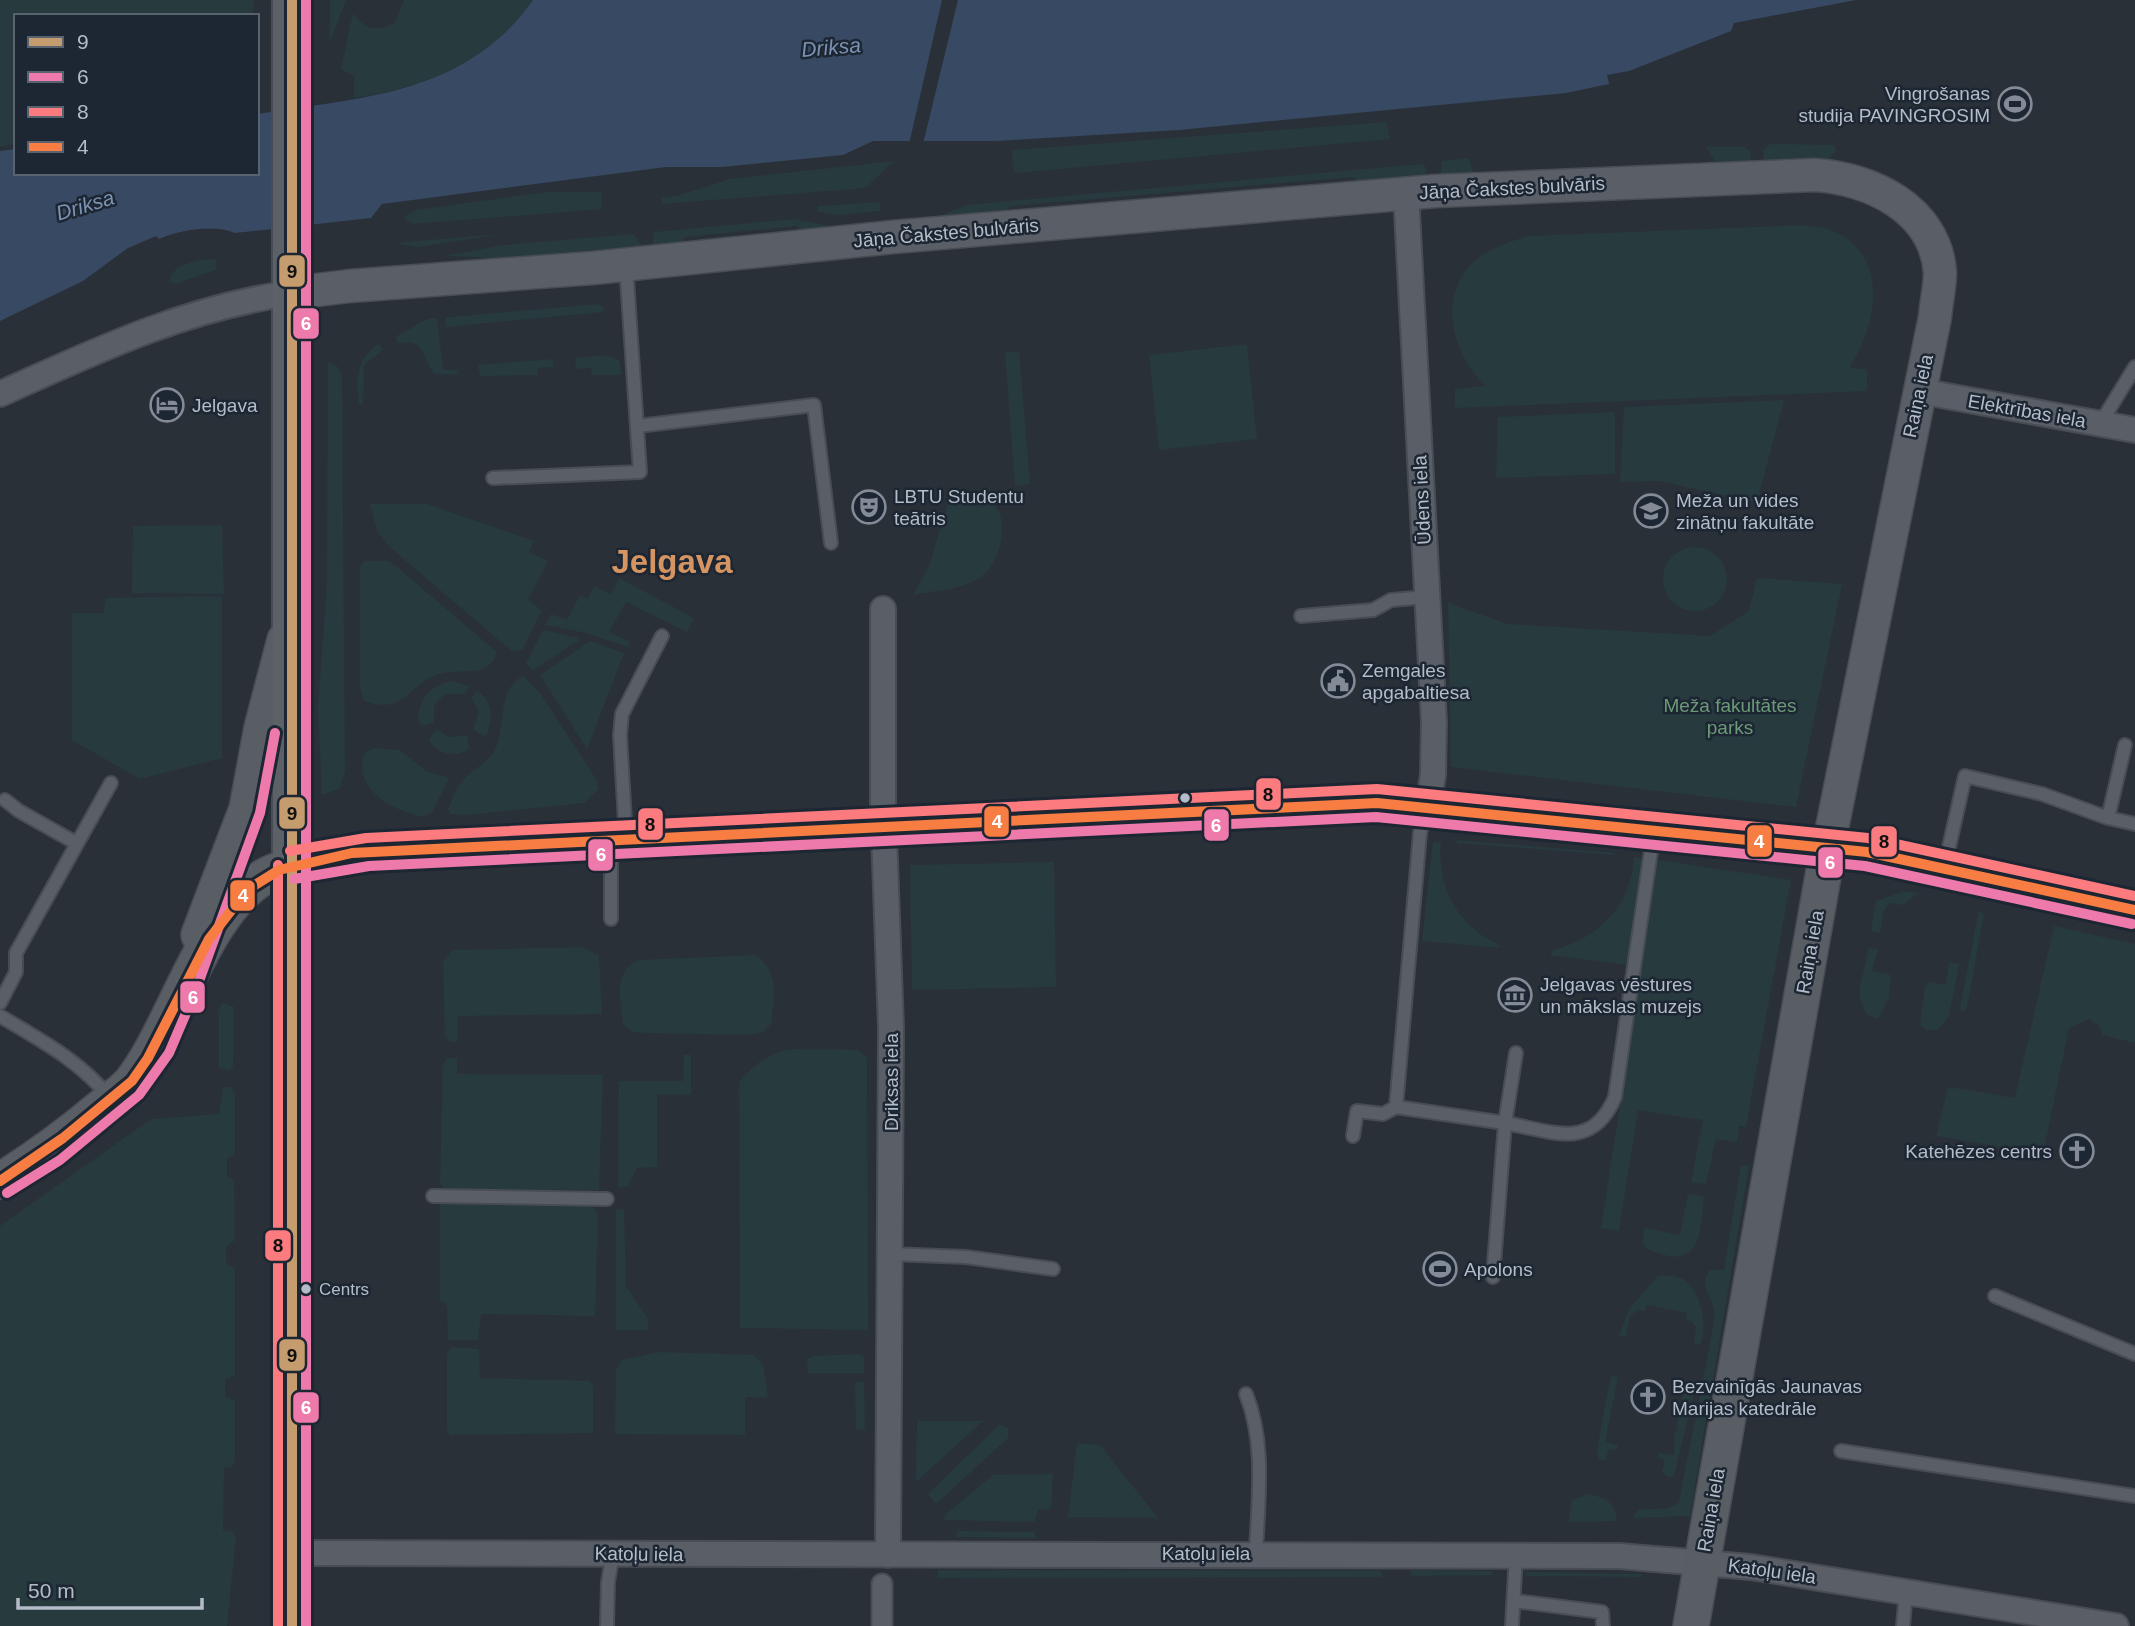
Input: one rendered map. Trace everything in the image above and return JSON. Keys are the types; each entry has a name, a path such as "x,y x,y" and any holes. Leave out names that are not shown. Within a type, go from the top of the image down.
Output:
{"main road":[{"path":"292,0 292,1626"},
{"path":"183,987 202,926 247,809 261,728 292,613"},
{"path":"0,1181 51,1149 130,1084 157,1046 183,987 209,941 244,894 267,875 292,865 367,852 884,829 1330,803 1428,807 1867,852 2135,910"},
{"name":"Raiņa iela","path":"1691,1626 1828,848"}],"street":[{"name":"Jāņa Čakstes bulvāris","path":"0,394 135,333 230,302 363,284 626,264 892,237 1406,193 1814,175 1841,177 1906,205"},
{"name":"Ūdens iela","path":"1406,193 1434,722 1433,775 1428,807"},
{"name":"Raiņa iela","path":"1828,848 1935,317 1940,273 1933,247 1920,221 1906,205"},
{"name":"Elektrības iela","path":"1919,391 2135,430"},
{"name":"Driksas iela","path":"883,609 884,829 891,1028 888,1555"},
{"name":"Katoļu iela","path":"292,1553 1256,1553 1619,1556 1702,1562 1906,1592 2065,1622 2116,1626"},
{"path":"882,1584 882,1626"}],"lane":[{"path":"494,478 640,472 626,264"},
{"path":"2100,424 2135,367"},
{"path":"638,426 814,405 831,543"},
{"path":"1301,616 1373,610 1391,600 1426,597"},
{"path":"611,919 618,840 622,714 662,636"},
{"path":"2108,818 2124,746"},
{"path":"1944,869 1965,776 2042,794 2108,818 2135,824"},
{"path":"0,1003 16,972 16,953 111,783"},
{"path":"2,802 76,843"},
{"path":"1396,1107 1420,833 1428,807"},
{"path":"1353,1136 1357,1111 1382,1114 1396,1107 1577,1135 1594,1129 1607,1116 1615,1097 1651,850"},
{"path":"0,1016 67,1055 91,1075 111,1100"},
{"path":"1493,1277 1505,1123 1516,1053"},
{"path":"433,1196 607,1199"},
{"path":"890,1254 965,1257 1053,1269"},
{"path":"1995,1296 2135,1354"},
{"path":"1246,1394 1257,1426 1260,1477 1256,1553"},
{"path":"1841,1451 2135,1496"},
{"path":"607,1626 608,1582 613,1553"},
{"path":"1512,1626 1516,1555"},
{"path":"1903,1626 1906,1592"},
{"path":"1515,1601 1602,1612 1603,1626"}],"green space":[{"path":"0,0 254,0 252,14 14,14 14,144 0,147"},
{"path":"330,0 346,0 330,42"},
{"path":"404,0 533,0 497,41 455,68 407,87 354,98 354,76 341,69 353,13 367,26 382,28 395,23"},
{"path":"1387,122 1390,139 1016,173 1013,170 1012,150"},
{"path":"1770,144 1835,145 1835,152 1825,162 1764,164 1763,151"},
{"path":"1706,147 1744,147 1750,151 1752,166 1719,168"},
{"path":"1469,158 1475,177 1440,178 1442,161"},
{"path":"894,161 865,188 663,204 661,198 680,195 730,179"},
{"path":"1421,164 1426,167 1426,179 1362,184 1352,177 1010,206 1000,217 939,222 938,217 966,205"},
{"path":"547,192 601,192 602,209 412,224 403,218 416,210"},
{"path":"880,202 880,211 837,215 817,211 818,206"},
{"path":"795,219 835,227 834,232 805,233 796,226 685,237 682,244 652,247 654,232"},
{"path":"1781,226 1829,229 1853,243 1864,258 1871,275 1871,314 1859,351 1849,368 1867,369 1867,391 1455,408 1455,389 1486,386 1475,375 1459,347 1452,315 1458,283 1473,262 1487,252 1528,236"},
{"path":"503,234 418,247 393,243"},
{"path":"634,234 641,246 500,258 445,256 503,245"},
{"path":"216,260 216,270 175,284 170,282 174,271 179,267"},
{"path":"598,304 603,307 603,312 445,327 446,318 451,317"},
{"path":"437,318 443,370 457,370 458,375 434,374 418,346 407,342 398,343 395,336 425,320"},
{"path":"379,344 383,350 364,365 363,404 359,404 359,370 366,355"},
{"path":"1247,344 1257,439 1159,450 1149,355"},
{"path":"1019,351 1030,484 1015,486 1005,353"},
{"path":"604,355 619,360 622,375 592,375 591,368 576,369 575,358"},
{"path":"553,359 553,367 538,368 538,375 480,376 478,365"},
{"path":"328,362 337,366 342,375 345,772 339,789 322,795 318,708 327,582"},
{"path":"1784,400 1757,502 1659,481 1620,482 1624,407"},
{"path":"1615,412 1615,474 1496,478 1498,417"},
{"path":"990,500 1000,514 1002,528 996,556 989,569 969,583 913,595 930,564 947,505"},
{"path":"370,504 427,504 534,541 529,552 548,561 528,600 542,610 522,650 512,651 392,549 378,533"},
{"path":"222,525 224,594 132,593 133,526"},
{"path":"1689,547 1701,547 1718,556 1725,567 1725,591 1718,602 1701,611 1689,611 1677,606 1668,597 1663,585 1663,573 1668,561 1677,552"},
{"path":"365,561 388,561 396,566 497,652 493,661 480,669 436,675 404,698 388,705 364,701 360,688 360,566"},
{"path":"619,578 694,618 687,632 626,602 609,632 630,642 628,647 586,633 545,625 551,614 567,620 580,595 588,599 594,586 611,594"},
{"name":"Meža fakultātes parks","path":"1757,578 1842,584 1796,807 1451,767 1448,603 1508,624 1710,636 1749,611"},
{"path":"222,596 222,758 140,779 72,740 72,613 103,613 106,598"},
{"path":"543,630 578,638 578,641 533,670 526,664"},
{"path":"590,641 624,653 587,749 540,675"},
{"path":"523,676 540,693 596,779 599,789 584,803 466,815 450,814 448,809 461,783 488,759 497,745 506,698 515,682"},
{"path":"452,681 469,686 465,694 445,694 434,705 434,722 427,725 419,723 420,708 426,695 437,686"},
{"path":"477,691 487,700 491,712 485,737 473,729 479,712 471,698"},
{"path":"437,729 448,737 467,735 469,748 453,754 441,751 429,739"},
{"path":"373,748 400,750 426,771 449,778 432,812 423,817 400,810 370,789 362,767 364,754"},
{"path":"1457,840 1615,853 1615,855 1457,843"},
{"path":"1433,842 1441,843 1441,869 1454,905 1469,925 1501,948 1422,941"},
{"path":"1634,857 1643,858 1628,965 1550,955 1553,950 1584,938 1610,917 1627,890"},
{"path":"1658,860 1791,880 1746,1127 1739,1126 1737,1142 1716,1139 1706,1184 1691,1182 1703,1120 1638,1110 1619,1231 1601,1228"},
{"path":"1054,862 1056,987 912,990 910,865"},
{"path":"1905,891 1918,893 1903,905 1890,903 1883,913 1880,933 1871,931 1876,901"},
{"path":"1979,910 1984,914 1967,1008 1962,1012 1960,1007"},
{"path":"2054,926 2135,944 2135,1043 2102,1035 2099,1026 2089,1019 2069,1028 2043,1154 1936,1136 1948,1087 2015,1098"},
{"path":"582,947 599,956 602,1014 458,1016 457,1042 450,1042 445,1036 443,961 453,950"},
{"path":"1869,948 1878,949 1872,971 1891,975 1889,998 1878,1019 1866,1014 1860,999 1860,986"},
{"path":"755,955 763,961 774,985 771,1024 763,1032 747,1035 646,1033 632,1032 623,1024 621,980 624,972 638,960"},
{"path":"1949,962 1959,964 1949,1016 1938,1030 1927,1030 1920,1025 1925,988 1929,982 1946,985"},
{"path":"222,1003 234,1007 233,1067 229,1071 219,1068 219,1009"},
{"path":"793,1049 858,1050 867,1058 868,1330 740,1328 739,1082 763,1060"},
{"path":"684,1055 691,1055 691,1095 657,1094 657,1167 637,1168 627,1187 618,1187 619,1081 683,1081"},
{"path":"447,1058 457,1058 457,1074 603,1075 599,1190 445,1189 440,1183 443,1065"},
{"path":"223,1087 230,1087 235,1092 235,1154 227,1159 227,1176 234,1180 235,1240 226,1247 226,1263 235,1269 235,1376 225,1380 225,1396 235,1400 235,1462 231,1467 224,1468 223,1530 232,1532 236,1537 227,1626 0,1626 0,1226 151,1119 219,1114"},
{"path":"1741,1165 1749,1166 1690,1516 1633,1518 1638,1510 1669,1508 1679,1502 1714,1321 1714,1309 1705,1280 1710,1270 1724,1270"},
{"path":"1688,1194 1704,1197 1701,1228 1688,1253 1669,1256 1643,1245 1644,1228 1680,1235"},
{"path":"440,1201 593,1206 598,1215 595,1316 481,1314 478,1340 448,1340 447,1306 440,1300"},
{"path":"616,1209 624,1210 626,1286 648,1319 648,1330 616,1330"},
{"path":"1658,1276 1683,1279 1696,1294 1704,1330 1700,1345 1694,1344 1696,1328 1692,1321 1686,1320 1687,1313 1647,1305 1645,1311 1638,1310 1630,1316 1626,1337 1619,1336 1629,1309"},
{"path":"452,1347 479,1349 480,1378 590,1381 593,1385 593,1433 450,1435 447,1431 447,1353"},
{"path":"659,1352 754,1355 763,1365 768,1398 745,1397 745,1435 615,1434 616,1369 622,1360"},
{"path":"859,1354 864,1357 864,1373 808,1373 807,1359 813,1356"},
{"path":"1611,1375 1618,1377 1605,1442 1618,1445 1617,1449 1608,1450 1606,1461 1599,1459 1597,1450"},
{"path":"855,1382 864,1382 865,1429 856,1430"},
{"path":"1684,1387 1694,1392 1674,1476 1667,1476 1662,1471 1665,1461 1658,1457 1659,1453 1674,1455 1675,1433 1679,1429 1676,1428 1680,1411 1684,1407 1681,1406"},
{"path":"917,1421 983,1421 916,1482"},
{"path":"999,1425 1008,1428 1008,1438 936,1504 928,1494"},
{"path":"1077,1443 1100,1445 1158,1518 1068,1517"},
{"path":"1053,1474 1051,1509 1038,1510 1034,1522 944,1520 945,1515 993,1475"},
{"path":"1589,1494 1609,1502 1615,1510 1617,1521 1569,1522 1572,1500"},
{"path":"957,1531 1035,1532 1035,1538 956,1537"},
{"path":"938,1570 1381,1571 1382,1577 937,1578"},
{"path":"1410,1570 1490,1571 1494,1575 1411,1576"},
{"path":"1527,1572 1642,1574 1642,1577 1525,1576"}],"water":[{"name":"Driksa","path":"533,0 1856,0 1734,23 1731,31 1629,71 1607,75 1609,84 1566,93 1179,130 996,141 873,141 843,155 722,167 666,167 382,204 371,218 235,233 207,229 177,233 159,239 156,236 128,248 83,281 0,321 0,151 14,149 14,175 259,175 259,114 373,96 410,86 477,56 506,31"}],"pier":[{"path":"942,0 958,0 923,144 909,144"}],"transit line":[{"name":"9","path":"292,0 292,1626"},
{"name":"6","path":"306,0 306,1626"},
{"name":"6","path":"7,1193 60,1160 139,1095 169,1053 195,992 260,813 275,733"},
{"name":"8","path":"290,851 366,838 1377,789 1868,838 2135,896"},
{"name":"4","path":"0,1181 63,1138 132,1081 148,1058 209,939 247,890 279,870 352,853 1377,803 1867,852 2135,910"},
{"name":"6","path":"294,879 369,866 1376,817 1865,866 2132,924"},
{"name":"8","path":"278,865 278,1626"}],"place":[{"name":"Vingrošanas studija PAVINGROSIM","path":"2015,104"},
{"name":"Jelgava","path":"167,405"},
{"name":"LBTU Studentu teātris","path":"869,507"},
{"name":"Meža un vides zinātņu fakultāte","path":"1651,511"},
{"name":"Zemgales apgabaltiesa","path":"1338,681"},
{"name":"Jelgavas vēstures un mākslas muzejs","path":"1515,995"},
{"name":"Katehēzes centrs","path":"2077,1151"},
{"name":"Apolons","path":"1440,1269"},
{"name":"Centrs","path":"306,1289"},
{"name":"Bezvainīgās Jaunavas Marijas katedrāle","path":"1648,1397"}],"district":[{"name":"Jelgava","path":"672,561"}]}
